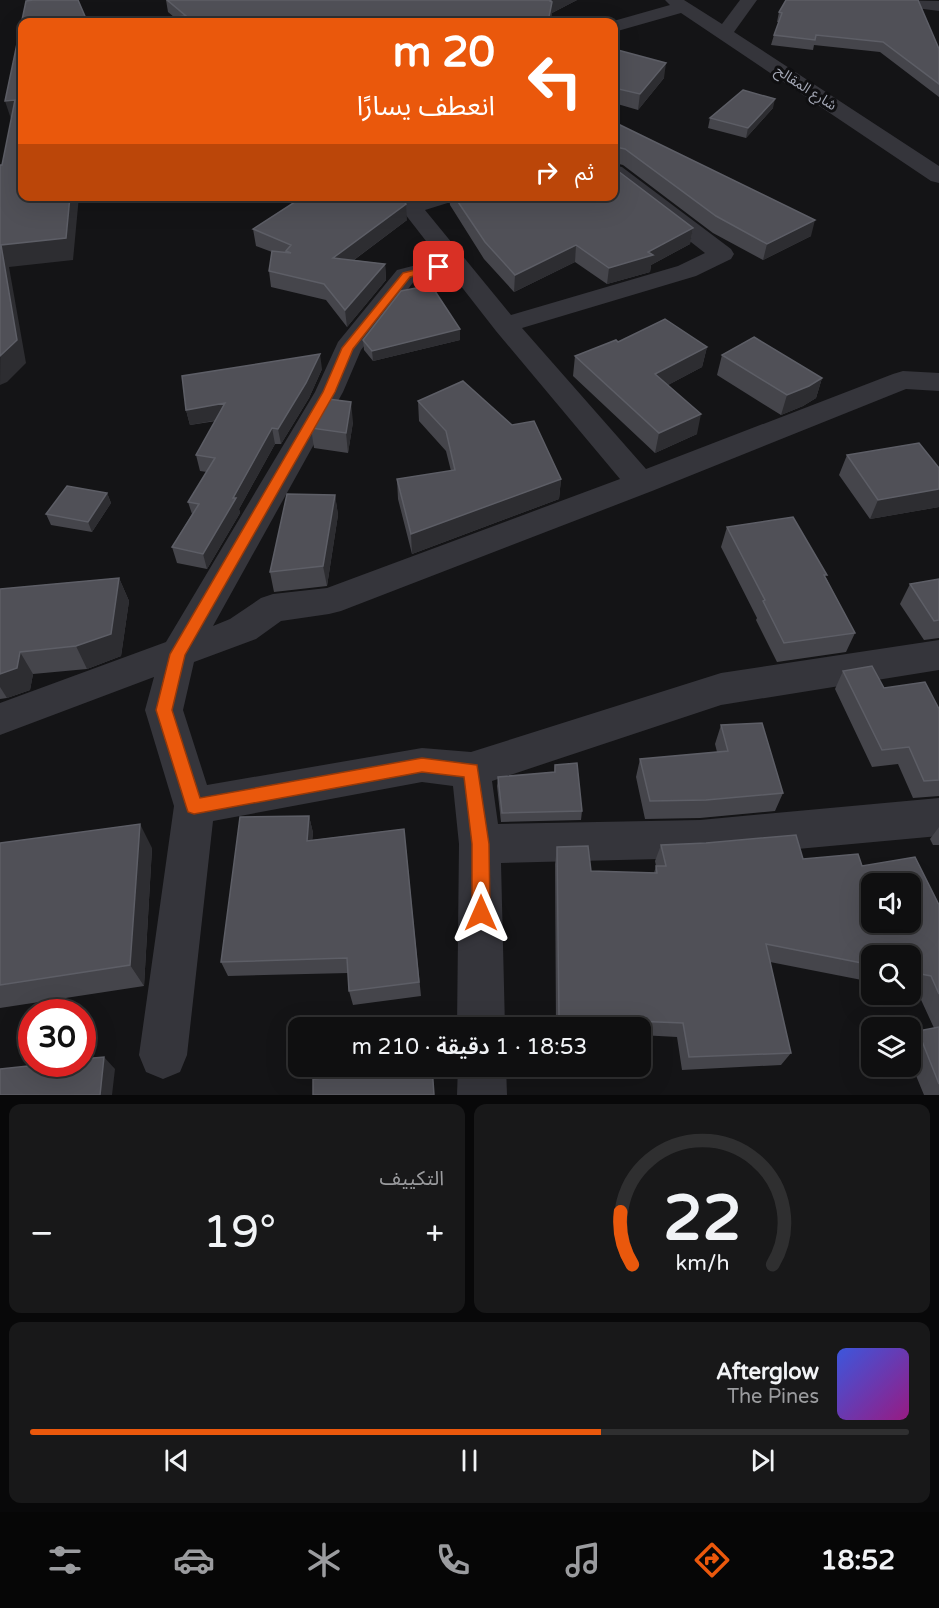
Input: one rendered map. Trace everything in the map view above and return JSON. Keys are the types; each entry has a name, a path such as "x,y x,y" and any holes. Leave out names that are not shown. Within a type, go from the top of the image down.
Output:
{"street":[{"path":"724,34 749,0"},
{"path":"893,0 939,6"},
{"path":"618,26 678,3"},
{"name":"شارع المقالح","path":"678,3 939,176"},
{"path":"505,325 687,272 722,254 618,175"},
{"path":"406,202 505,325 641,483"},
{"path":"163,1055 194,806 164,710 178,654 329,392 348,348 406,275 456,264"},
{"path":"0,719 243,629 273,608 329,602 903,380 939,382"},
{"path":"194,806 422,765 471,770 721,689 939,655"},
{"path":"471,770 480,844 481,1017"},
{"path":"480,844 700,839 939,817"},
{"path":"482,1077 482,1095"}],"building":[{"path":"78,0 85,18 22,18 26,1"},
{"path":"167,0 551,0 552,2 549,18 166,18 186,16"},
{"path":"786,0 918,0 939,49 939,84 883,42 816,35 815,40 774,35 782,13 779,12"},
{"path":"18,39 18,201 70,201 66,238 1,245 17,340 0,356 0,165 2,165 15,100 5,101"},
{"path":"618,50 666,63 640,94 618,89"},
{"path":"743,90 775,99 748,128 710,118"},
{"path":"618,124 815,220 767,244 716,216 625,149 618,147"},
{"path":"618,171 693,228 648,252 653,255 609,268 576,245 515,275 485,242 457,201 618,201"},
{"path":"296,201 404,201 406,204 333,258 385,264 345,310 324,284 269,271 272,251 291,253 286,251 291,245 253,229"},
{"path":"431,285 460,329 372,351 363,340 401,291"},
{"path":"665,319 707,347 655,374 701,414 659,433 575,356 616,340 618,342"},
{"path":"754,337 822,378 787,395 722,355"},
{"path":"320,354 306,383 278,429 272,428 233,498 236,498 203,554 172,547 199,504 188,502 215,458 196,455 225,403 186,410 182,376"},
{"path":"463,381 512,425 534,421 561,479 411,534 397,479 455,470 446,431 418,401"},
{"path":"328,399 351,402 346,433 311,428"},
{"path":"919,443 939,468 939,489 878,500 847,455"},
{"path":"67,486 107,493 88,522 46,514"},
{"path":"287,494 335,495 323,566 270,572"},
{"path":"793,517 827,575 824,575 855,633 784,643 763,601 765,600 727,527"},
{"path":"119,578 111,634 76,646 20,652 17,668 0,674 0,589"},
{"path":"939,579 939,620 934,621 910,584"},
{"path":"872,666 884,688 925,682 939,709 939,780 924,781 909,747 882,750 843,671"},
{"path":"762,723 783,793 706,800 650,801 640,759 728,751 721,725"},
{"path":"577,763 582,811 502,813 498,777 555,772 555,765"},
{"path":"309,816 307,841 404,829 419,982 349,991 347,958 221,962 240,817"},
{"path":"140,824 130,965 0,985 0,843"},
{"path":"796,835 803,859 858,854 862,866 915,857 939,905 939,994 931,976 921,974 921,945 861,945 861,963 766,944 791,1053 689,1057 683,1023 651,1022 651,1017 559,1017 557,847 588,846 591,871 657,873 656,866 666,866 661,845"},
{"path":"939,1027 939,1084 921,1039 921,1030"},
{"path":"104,1057 100,1095 0,1095 0,1069 18,1067 18,1077 96,1077 96,1058"},
{"path":"433,1077 434,1095 313,1095 313,1079"}],"route":[{"path":"439,267 406,275 348,348 329,392 178,654 164,710 194,806 422,765 471,770 480,844 481,913"}]}
